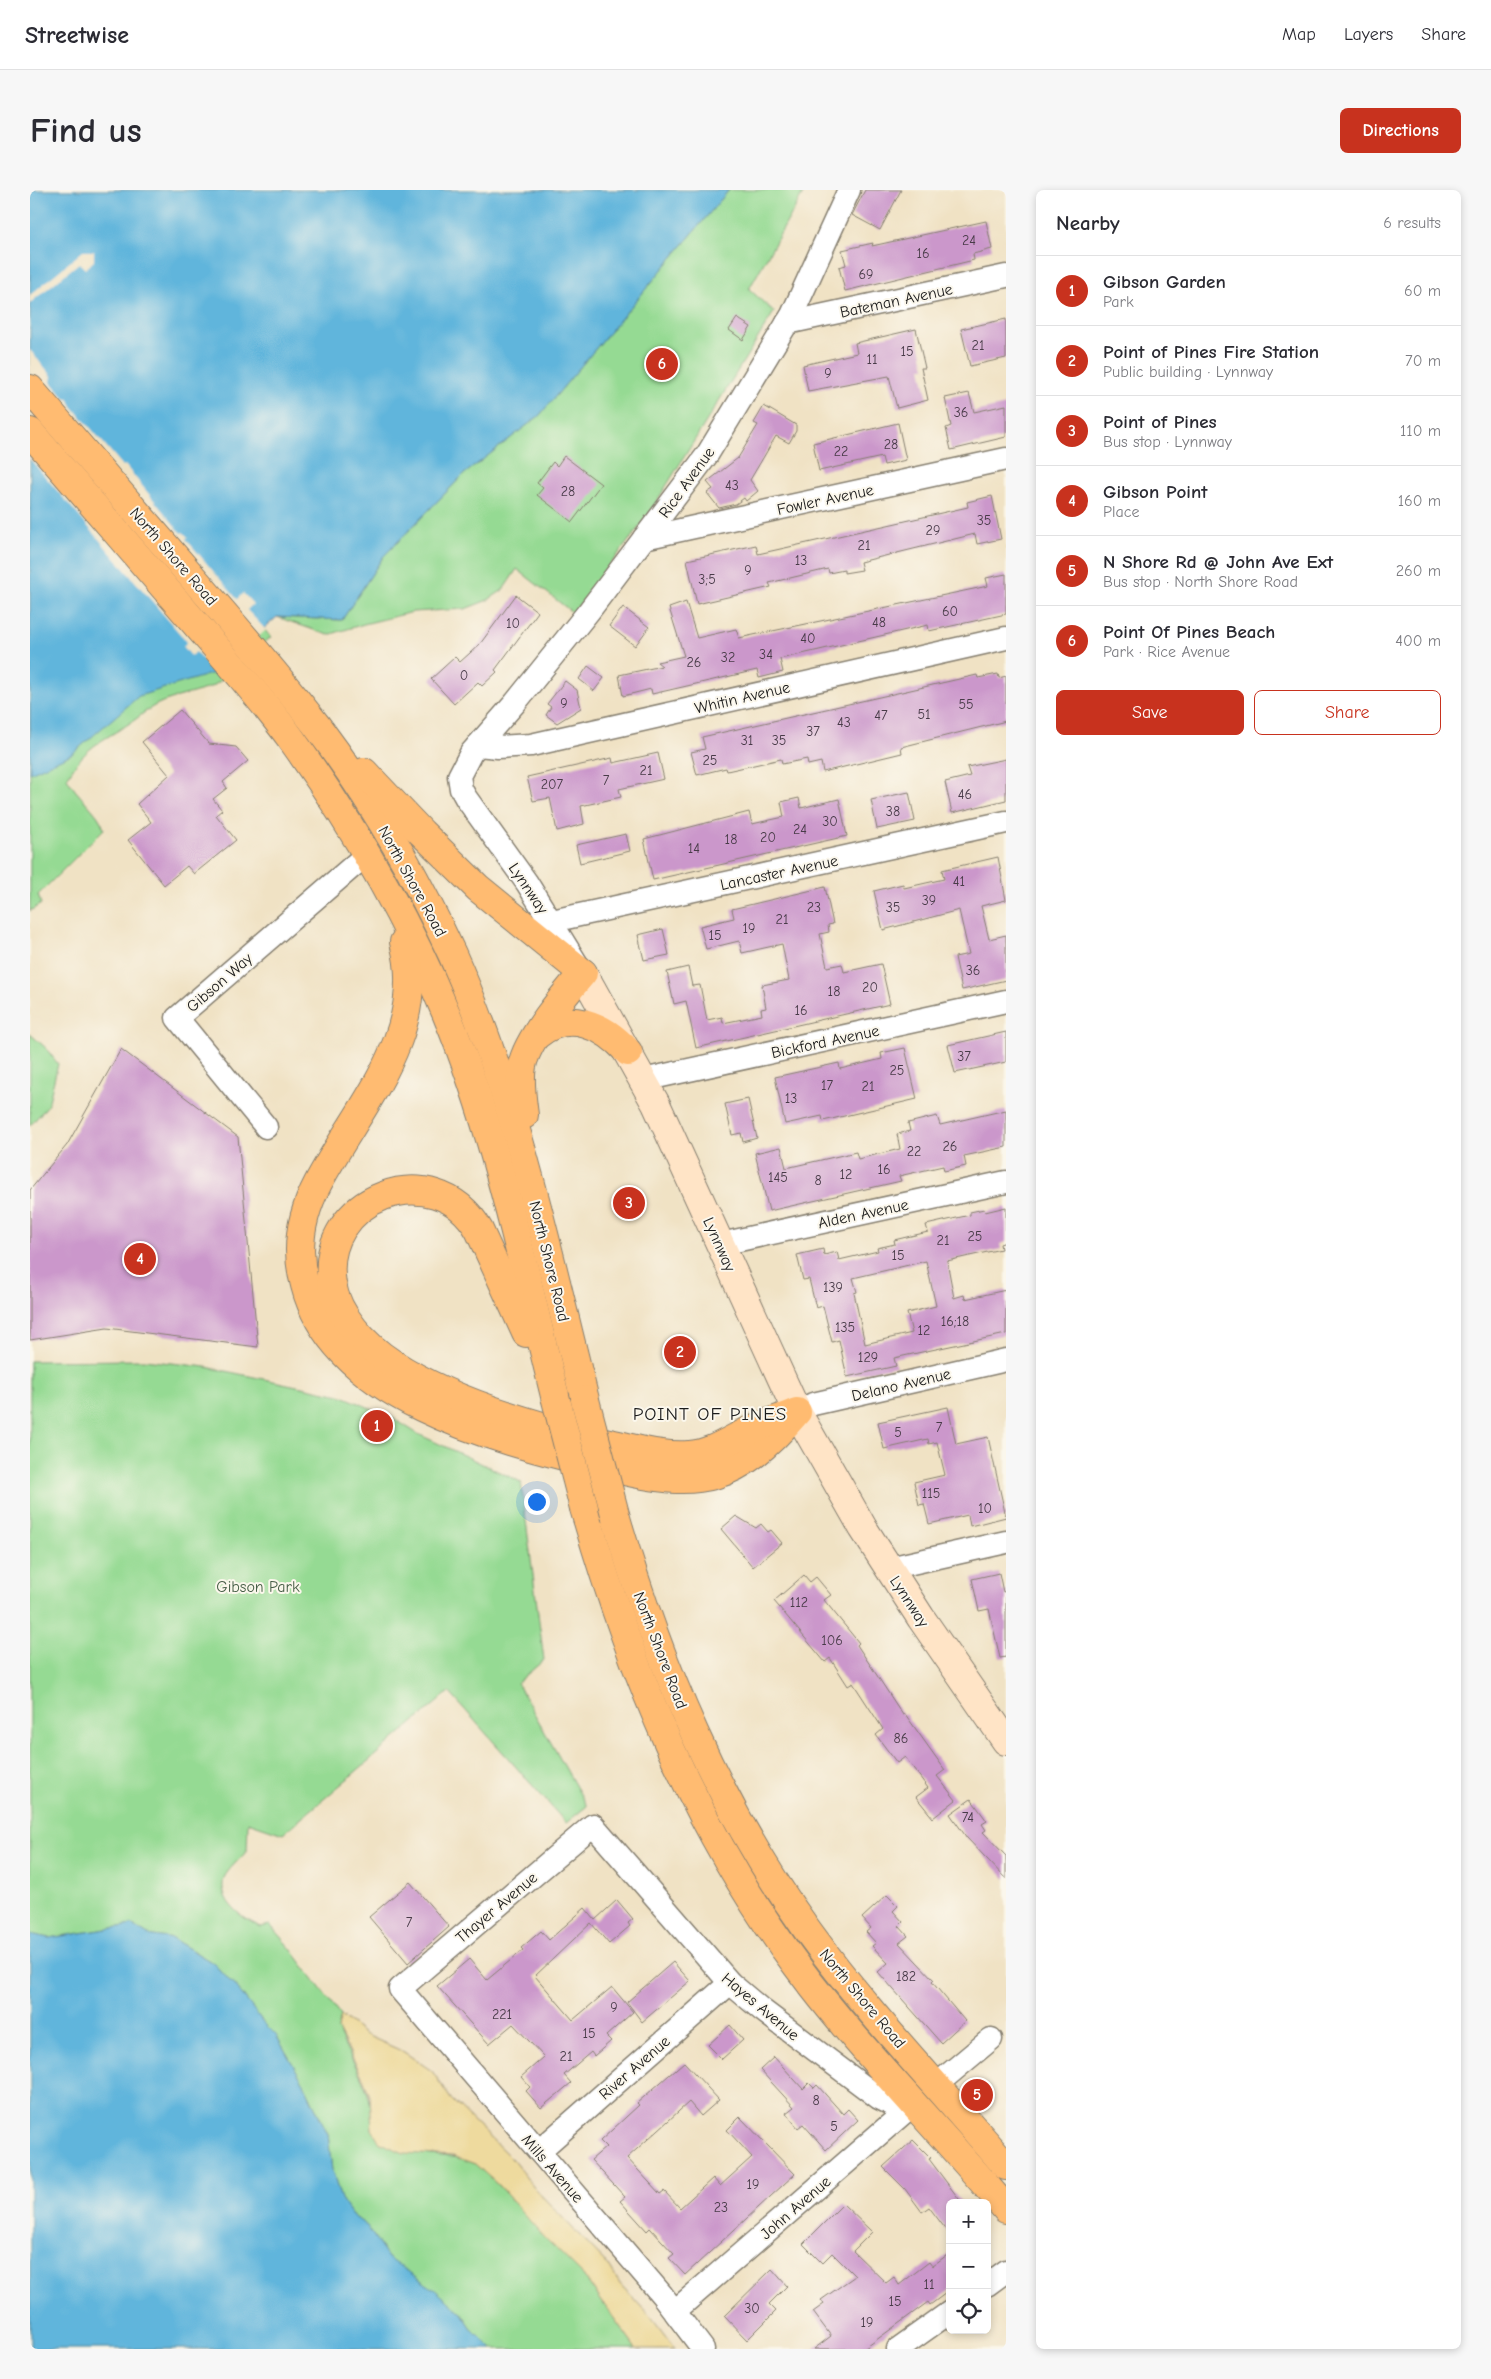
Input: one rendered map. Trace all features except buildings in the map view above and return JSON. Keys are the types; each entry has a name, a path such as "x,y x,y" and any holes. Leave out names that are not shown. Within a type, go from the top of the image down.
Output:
{"highway":[{"name":"North Shore Road","path":"30,389 293,696 337,754 376,814 418,886 451,952 478,1016 502,1083 532,1189 616,1518 648,1620 672,1683 701,1749 750,1840 787,1901 829,1959 1006,2166"},
{"name":"North Shore Road","path":"30,432 235,670 300,751 367,854 384,884 413,940 445,1011 478,1100 584,1508 617,1616 642,1685 670,1750 719,1844 756,1905 797,1965 841,2021 915,2103 1006,2209"},
{"path":"293,696 422,833 464,874 504,910 583,973 564,995 524,1056 521,1088 532,1189"},
{"path":"384,884 401,930 409,962 410,998 406,1020 392,1056 312,1194 301,1232 301,1267 309,1301 335,1342 354,1362 379,1383 409,1400 456,1421 519,1444 653,1477 694,1481 728,1470 769,1444 797,1412"},
{"path":"533,1040 556,1023 577,1021 611,1035 628,1052"},
{"path":"555,1396 479,1230 464,1210 437,1194 408,1189 379,1197 364,1205 351,1216 336,1240 332,1258 332,1284 337,1302 353,1326 379,1353 410,1373 442,1389 488,1408 538,1424 599,1441 670,1455 691,1455 711,1450 753,1429 797,1412"}],"main road":[{"name":"Lynnway","path":"583,973 643,1080 721,1244 797,1412 863,1528 1006,1741"}],"street":[{"name":"Rice Avenue","path":"478,745 515,703 707,455 786,323 849,190"},
{"name":"Bateman Avenue","path":"786,323 1006,276"},
{"name":"Fowler Avenue","path":"644,538 1006,459"},
{"name":"Whitin Avenue","path":"478,745 503,747 531,744 1006,638"},
{"name":"Lynnway","path":"478,745 461,768 459,776 461,789 552,921 583,973"},
{"name":"Lancaster Avenue","path":"552,921 1006,822"},
{"name":"Gibson Way","path":"266,1127 177,1018 367,854"},
{"name":"Bickford Avenue","path":"643,1080 1006,1001"},
{"name":"Alden Avenue","path":"721,1244 1006,1182"},
{"name":"Delano Avenue","path":"797,1412 813,1404 1006,1360"},
{"path":"889,1568 1006,1542"},
{"name":"Hayes Avenue","path":"593,1825 730,1983 762,2010 879,2098 890,2104 915,2103"},
{"name":"Thayer Avenue","path":"400,1989 593,1825"},
{"name":"River Avenue","path":"539,2151 730,1983"},
{"name":"Mills Avenue","path":"400,1989 675,2311 703,2349"},
{"path":"936,2086 991,2039"},
{"name":"John Avenue","path":"675,2311 915,2103"},
{"path":"991,2282 1006,2271"},
{"path":"898,2349 946,2315"}],"green space":[{"path":"729,190 805,190 749,289 774,312 647,517 573,613 517,569 503,590 488,600 465,609 413,612 328,635 277,617 342,620 383,557 463,475 539,416"},
{"path":"249,613 271,637 219,682 202,690 155,706 98,743 74,766 67,778 97,816 104,829 38,895 41,904 30,911 30,648"},
{"path":"30,1034 45,1047 58,1064 48,1105 30,1126"},
{"name":"Gibson Park","path":"144,1360 206,1367 340,1395 391,1417 418,1434 521,1482 544,1660 517,1683 587,1806 566,1823 449,1692 283,1834 248,1822 247,1851 224,1878 224,1894 233,1908 247,1919 261,1927 270,1925 291,1949 341,2016 338,2029 367,2091 372,2115 372,2129 422,2154 460,2158 475,2164 492,2179 583,2275 636,2349 492,2349 473,2330 461,2312 388,2258 367,2226 352,2215 341,2199 332,2171 328,2134 303,2082 276,2035 213,1963 173,1939 148,1935 132,1925 49,1938 30,1934 30,1361"}],"sand":[{"path":"341,2016 364,2034 404,2052 432,2071 451,2099 512,2159 535,2189 609,2266 620,2284 650,2316 675,2349 636,2349 583,2275 545,2238 498,2185 475,2164 453,2156 404,2153 380,2143 372,2129 370,2096 338,2029"}],"water":[{"path":"30,190 729,190 539,416 463,475 383,557 342,620 277,617 214,673 139,696 72,754 30,773"},
{"path":"132,1925 148,1935 173,1939 213,1963 241,1993 263,2022 276,2035 303,2082 328,2134 332,2171 341,2199 352,2215 367,2226 388,2258 434,2289 461,2312 473,2330 492,2349 30,2349 30,1934 49,1938"}],"pier":[{"path":"83,251 94,251 94,261 85,269 79,263 30,303 30,295"},
{"path":"30,350 52,376 51,382 66,399 68,398 72,406 123,466 125,465 181,533 183,532 188,537 186,539 237,599 243,593 253,604 247,610 266,630 216,675 196,652 191,656 183,646 187,642 30,459"}],"place":[{"name":"Point Of Pines Beach","path":"662,364"},
{"name":"Point of Pines","path":"629,1203"},
{"name":"Gibson Point","path":"140,1259"},
{"name":"Point of Pines Fire Station","path":"680,1352"},
{"name":"Gibson Garden","path":"377,1426"},
{"name":"N Shore Rd @ John Ave Ext","path":"977,2095"}],"district":[{"name":"POINT OF PINES","path":"710,1413"}]}
